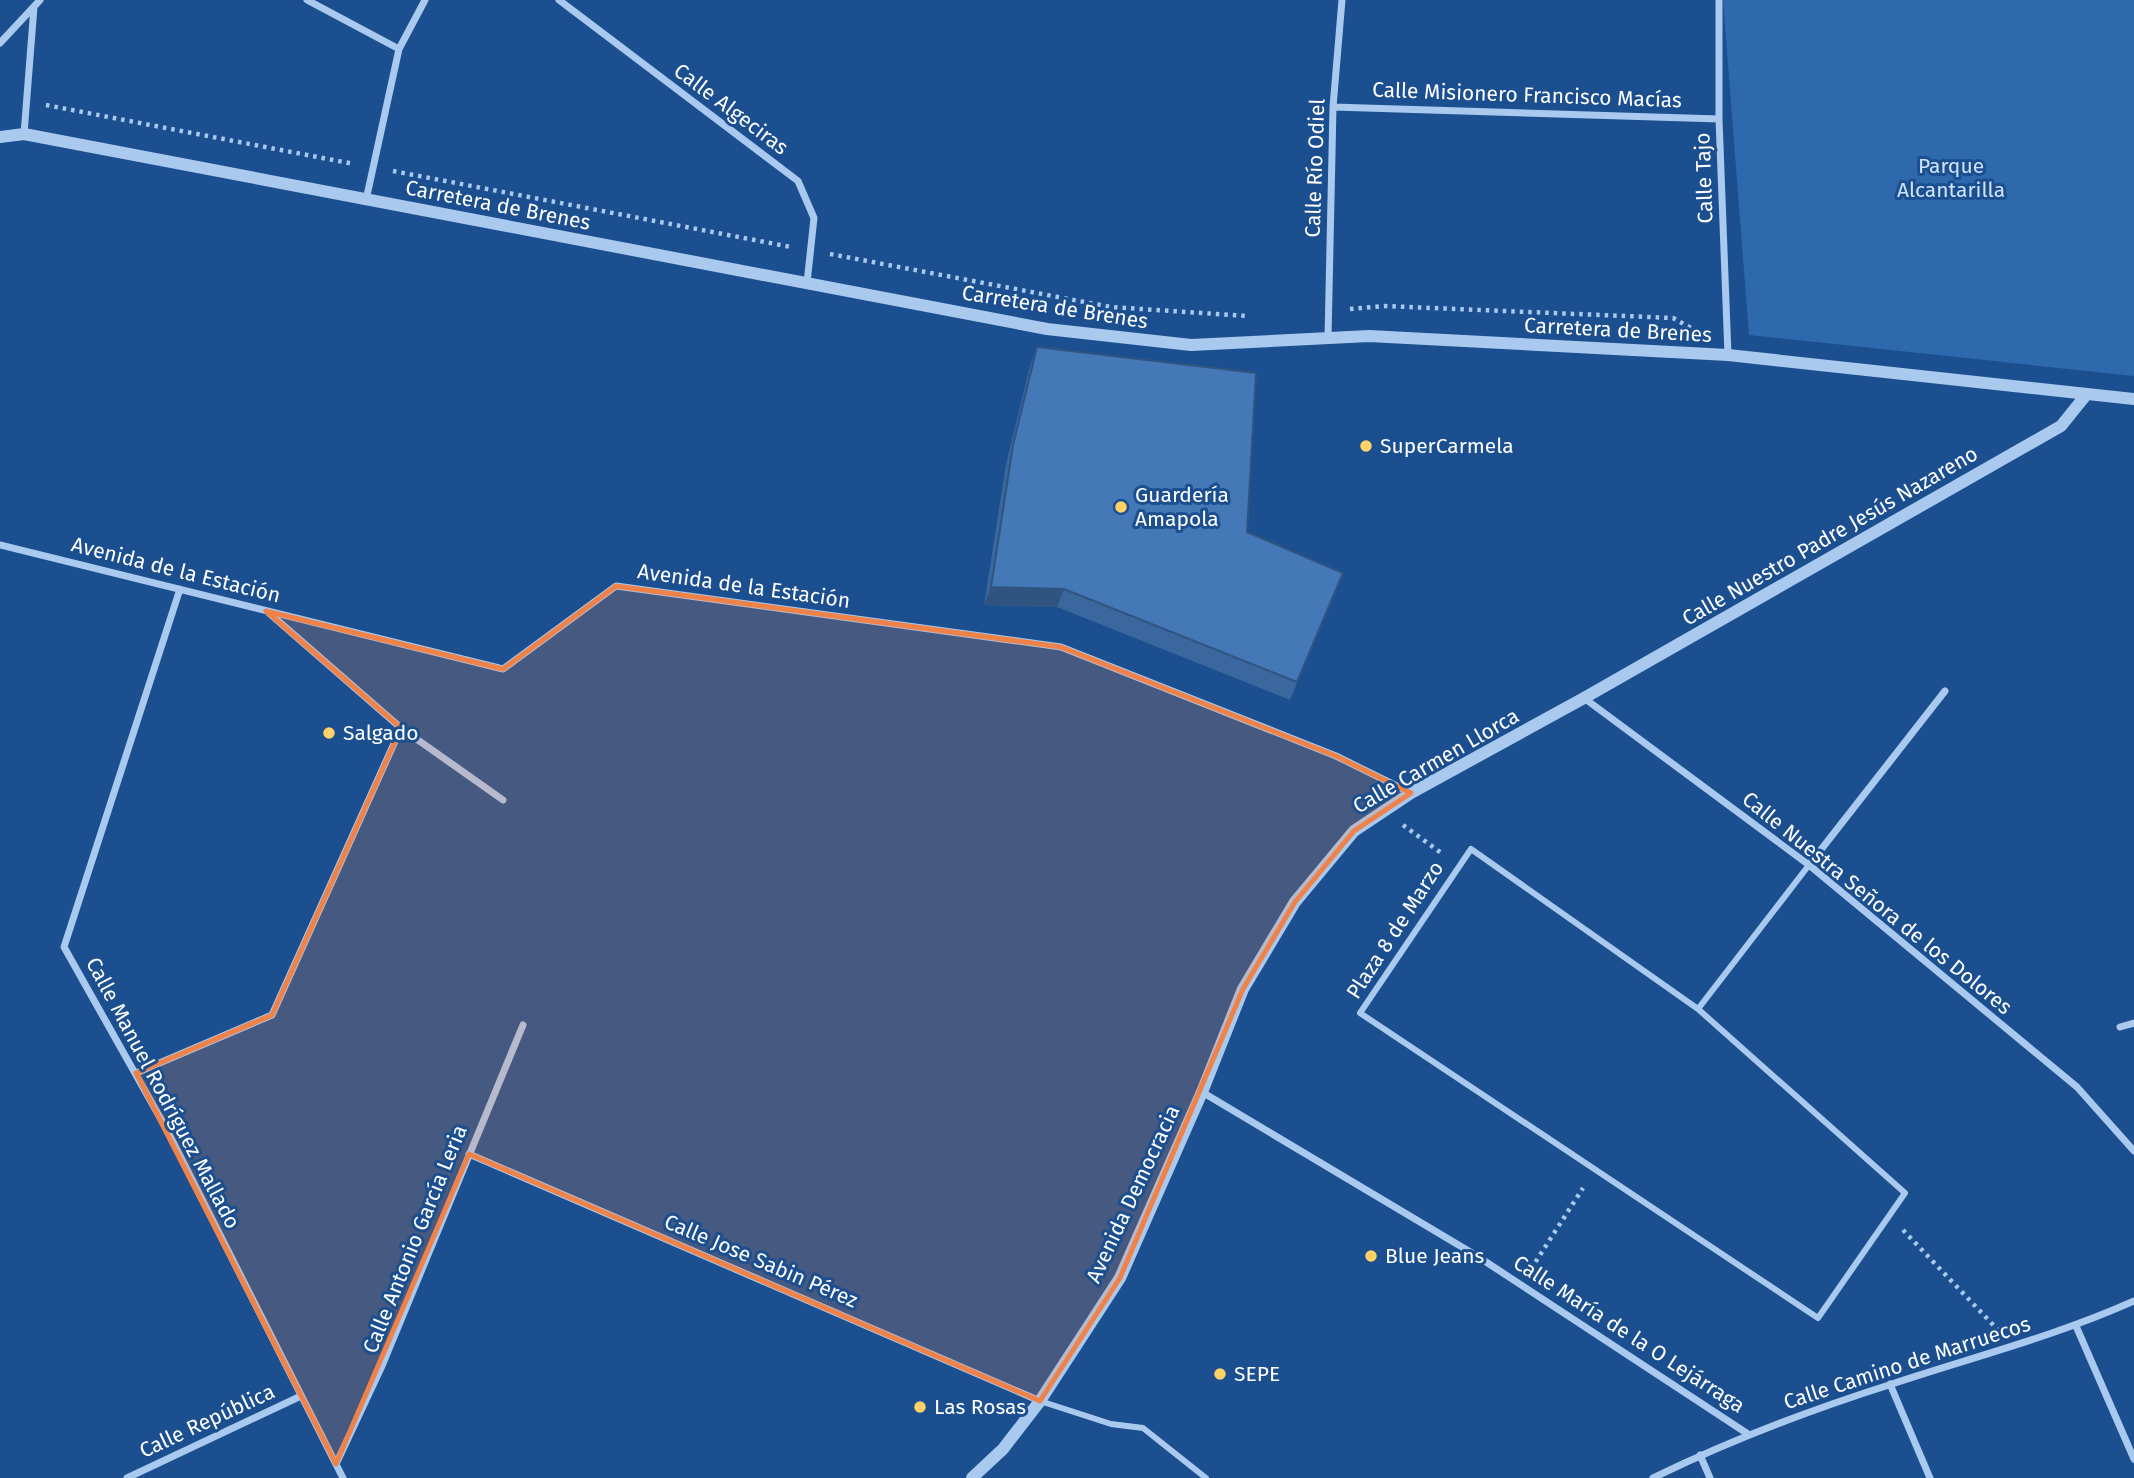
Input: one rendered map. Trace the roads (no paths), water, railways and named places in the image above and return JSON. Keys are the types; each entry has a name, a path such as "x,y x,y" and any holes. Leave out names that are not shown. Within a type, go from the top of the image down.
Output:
{"street":[{"path":"0,43 40,0"},
{"path":"307,0 399,49"},
{"path":"366,200 399,49 425,0"},
{"name":"Calle Algeciras","path":"559,0 798,181 814,218 813,251 807,284"},
{"name":"Calle Río Odiel","path":"1328,338 1333,107 1342,0"},
{"name":"Calle Tajo","path":"1719,0 1719,119 1728,355"},
{"path":"24,134 34,7"},
{"name":"Calle Misionero Francisco Macías","path":"1333,107 1719,119"},
{"name":"Carretera de Brenes","path":"0,137 24,134 1047,329 1191,345 1369,336 1728,355 2086,396 2134,399"},
{"name":"Calle Nuestro Padre Jesús Nazareno","path":"1584,698 2061,426 2086,396"},
{"path":"2118,399 2134,409"},
{"name":"Avenida de la Estación","path":"0,545 503,669 616,586 1061,647 1336,756 1411,793"},
{"name":"Calle Manuel Rodríguez Mallado","path":"180,589 64,947 167,1130 343,1478"},
{"path":"266,611 401,728 503,800"},
{"path":"1698,1009 1945,691"},
{"name":"Calle Carmen Llorca","path":"1202,1092 1242,989 1295,902 1354,831 1411,793 1584,698"},
{"name":"Calle Nuestra Señora de los Dolores","path":"1584,698 1809,865 2077,1087 2134,1151"},
{"path":"136,1073 272,1015 401,728"},
{"name":"Plaza 8 de Marzo","path":"1471,849 1698,1009 1905,1193 1818,1318 1360,1013 1471,849"},
{"path":"2120,1027 2134,1023"},
{"name":"Calle Antonio García Leria","path":"336,1464 382,1366 523,1025"},
{"name":"Calle María de la O Lejárraga","path":"1202,1092 1521,1285 1748,1434"},
{"name":"Avenida Democracia","path":"972,1478 1003,1449 1040,1401 1120,1278 1202,1092"},
{"name":"Calle Jose Sabin Pérez","path":"469,1154 1040,1401"},
{"name":"Calle Camino de Marruecos","path":"1653,1478 1748,1434 1890,1384 2077,1326 2134,1301"},
{"path":"2077,1326 2134,1460"},
{"path":"1890,1384 1930,1478"},
{"name":"Calle República","path":"127,1478 301,1396"},
{"path":"1040,1401 1111,1424 1143,1428 1206,1478"},
{"path":"1700,1455 1710,1478"}],"place":[{"name":"SuperCarmela","path":"1366,446"},
{"name":"Guardería Amapola","path":"1121,507"},
{"name":"Salgado","path":"329,733"},
{"name":"Blue Jeans","path":"1371,1256"},
{"name":"SEPE","path":"1220,1374"},
{"name":"Las Rosas","path":"920,1407"}],"park label":[{"name":"Parque Alcantarilla","path":"1951,178"}]}
